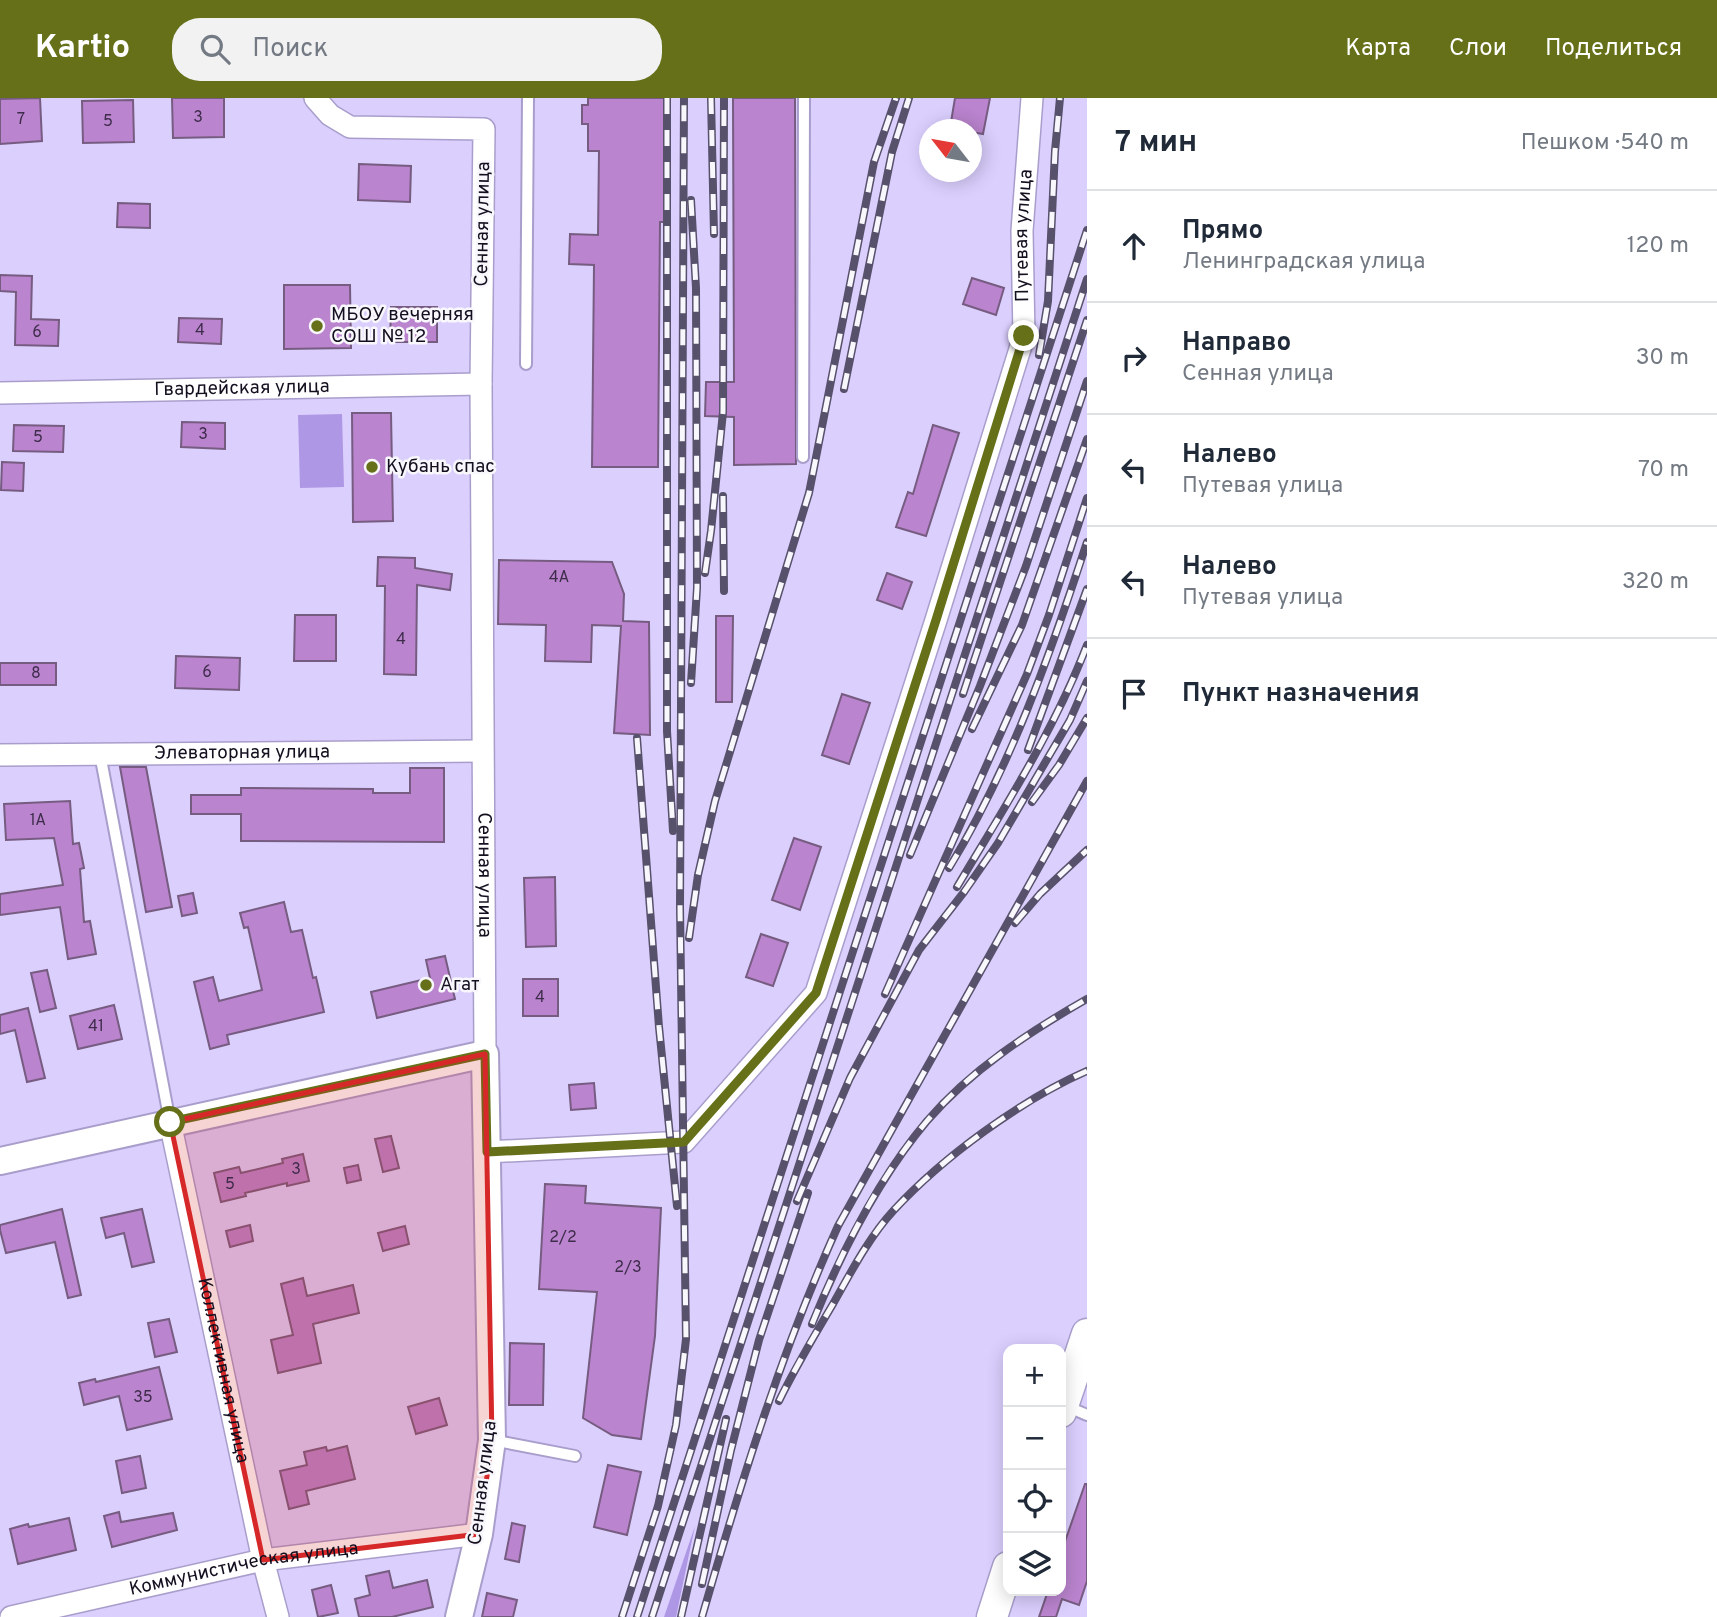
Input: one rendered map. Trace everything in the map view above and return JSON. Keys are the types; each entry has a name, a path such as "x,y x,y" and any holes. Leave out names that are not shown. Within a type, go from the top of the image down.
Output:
{"main road":[{"path":"1070,1411 1085,1349"},
{"path":"992,1617 1003,1583"}],"street":[{"name":"Сенная улица","path":"315,98 330,115 350,127 485,129 481,384 482,751 492,1440 479,1534 459,1617"},
{"name":"Путевая улица","path":"487,1152 684,1142 816,993 1024,336 1022,231 1032,98"},
{"name":"Гвардейская улица","path":"0,393 481,384"},
{"name":"Элеваторная улица","path":"0,755 482,751"},
{"path":"0,1161 485,1054"},
{"name":"Коллективная улица","path":"170,1122 262,1560 278,1617"},
{"name":"Коммунистическая улица","path":"11,1617 262,1560 479,1534"}],"lane":[{"path":"526,364 528,98"},
{"path":"803,457 804,98"},
{"path":"100,754 170,1122"},
{"path":"492,1440 575,1456"}],"highlighted area":[{"path":"485,1054 492,1440 479,1534 263,1560 170,1122"}],"shaded area":[{"path":"342,414 344,487 300,488 298,415"},
{"path":"695,1526 676,1617 664,1617"}],"building":[{"path":"40,98 42,141 0,144 0,99"},
{"path":"172,98 224,98 224,137 173,138"},
{"path":"588,98 666,98 665,222 660,222 658,467 592,467 594,265 569,264 570,234 598,235 599,151 588,151 588,124 582,124 582,105 588,105"},
{"path":"733,98 795,98 796,464 734,465 734,417 705,416 706,382 734,382"},
{"path":"955,98 990,98 983,134 982,119 952,119"},
{"path":"133,100 134,142 83,143 82,101"},
{"path":"359,164 411,166 410,202 358,200"},
{"path":"118,203 150,204 150,228 117,227"},
{"path":"0,275 32,276 31,319 59,320 58,346 15,345 16,292 0,291"},
{"path":"972,278 1004,288 996,315 963,304"},
{"name":"МБОУ вечерняя СОШ № 12","path":"284,285 350,285 351,348 284,349"},
{"path":"391,307 437,307 437,342 390,342"},
{"path":"179,318 222,319 221,344 178,342"},
{"name":"Кубань спас","path":"352,413 391,413 393,521 353,522"},
{"path":"182,422 225,423 225,449 181,447"},
{"path":"14,425 64,426 63,452 13,451"},
{"path":"933,425 959,433 926,536 896,527 908,492 913,494"},
{"path":"2,462 24,463 23,491 1,490"},
{"path":"378,557 415,558 415,568 452,574 450,590 417,585 416,675 384,674 385,586 377,586"},
{"path":"499,560 612,562 624,594 623,621 649,622 650,735 614,733 621,626 592,625 591,662 545,661 546,625 498,624"},
{"path":"887,573 912,582 902,609 877,600"},
{"path":"295,615 336,615 336,661 294,661"},
{"path":"716,616 733,616 732,702 716,702"},
{"path":"176,656 240,658 239,690 175,688"},
{"path":"0,663 56,663 56,685 0,685"},
{"path":"842,694 870,703 849,764 822,755"},
{"path":"120,767 146,767 172,907 146,912"},
{"path":"410,768 444,768 444,842 241,841 241,814 191,814 191,795 241,795 241,788 373,789 373,793 410,793"},
{"path":"70,801 73,844 79,843 84,868 80,869 84,922 90,921 96,954 68,959 60,907 0,915 0,894 63,885 54,838 6,840 4,804"},
{"path":"794,838 821,847 800,910 772,900"},
{"path":"555,877 556,946 526,947 524,878"},
{"path":"193,893 197,913 182,916 178,896"},
{"path":"284,902 291,932 302,930 324,1012 227,1035 229,1044 210,1049 194,982 213,977 219,1001 262,990 248,927 244,928 240,913"},
{"path":"761,934 788,943 773,986 746,977"},
{"name":"Агат","path":"445,956 455,999 377,1018 371,992 430,978 426,960"},
{"path":"47,970 56,1008 40,1012 31,973"},
{"path":"523,979 558,979 558,1016 523,1016"},
{"path":"114,1005 122,1039 78,1049 70,1016"},
{"path":"28,1008 45,1078 27,1082 15,1030 0,1034 0,1015"},
{"path":"594,1083 596,1108 571,1110 569,1085"},
{"path":"391,1136 399,1168 383,1172 375,1139"},
{"path":"303,1154 309,1181 245,1193 246,1196 221,1202 214,1173 239,1167 241,1173 283,1163 282,1159"},
{"path":"358,1165 361,1180 347,1183 344,1168"},
{"path":"545,1184 586,1186 585,1203 661,1208 655,1336 641,1439 612,1435 583,1418 597,1292 539,1289"},
{"path":"62,1209 81,1295 68,1298 55,1242 6,1253 0,1230 0,1225"},
{"path":"142,1209 154,1262 132,1267 124,1233 106,1238 101,1218"},
{"path":"250,1225 253,1241 230,1247 226,1231"},
{"path":"405,1226 409,1244 383,1251 378,1233"},
{"path":"303,1278 307,1296 353,1285 359,1313 313,1324 321,1363 278,1373 271,1340 293,1335 281,1284"},
{"path":"169,1319 177,1352 155,1357 148,1323"},
{"path":"510,1343 544,1344 543,1405 509,1405"},
{"path":"159,1367 172,1419 127,1430 119,1396 84,1405 79,1383 95,1379 96,1382"},
{"path":"439,1398 447,1425 416,1434 408,1407"},
{"path":"347,1446 355,1479 306,1491 309,1504 289,1509 280,1471 307,1465 304,1452 326,1447 327,1451"},
{"path":"140,1456 146,1488 122,1493 116,1461"},
{"path":"608,1465 641,1472 627,1535 594,1527"},
{"path":"1087,1484 1087,1581 1079,1605 1062,1599 1056,1617 1039,1617 1046,1596 1066,1596 1066,1539"},
{"path":"119,1512 121,1522 173,1513 177,1530 112,1547 104,1516"},
{"path":"69,1518 76,1550 18,1564 10,1529"},
{"path":"512,1523 525,1526 519,1562 505,1559"},
{"path":"389,1571 393,1588 427,1580 433,1607 392,1617 359,1617 355,1599 370,1595 366,1576"},
{"path":"331,1585 338,1613 318,1617 312,1590"},
{"path":"487,1593 517,1600 513,1617 482,1617"}],"railway":[{"path":"667,98 667,731 673,831"},
{"path":"622,1617 658,1506 676,1425 686,1339 680,907 684,98"},
{"path":"711,98 714,234"},
{"path":"705,573 723,412 724,98"},
{"path":"689,938 698,875 715,801 809,493 874,162 896,98"},
{"path":"844,389 892,152 909,98"},
{"path":"1039,355 1048,301 1060,98"},
{"path":"691,200 696,288 697,588 691,683"},
{"path":"637,1617 1087,230"},
{"path":"652,1617 1087,279"},
{"path":"963,694 1087,320"},
{"path":"910,855 1026,566 1087,381"},
{"path":"972,729 1022,625 1087,439"},
{"path":"723,496 724,591"},
{"path":"885,994 1027,674 1087,498"},
{"path":"949,868 992,790 1010,750 1059,626 1087,542"},
{"path":"1028,750 1087,589"},
{"path":"957,887 1044,739 1087,645"},
{"path":"797,1201 850,1078 919,950 998,843 1070,720 1087,681"},
{"path":"1032,802 1059,765 1087,718"},
{"path":"637,738 659,1027 677,1206"},
{"path":"702,1617 731,1518 780,1370 838,1226 1087,781"},
{"path":"1015,923 1040,894 1087,850"},
{"path":"812,1324 835,1271 876,1192 927,1121 962,1085 1002,1053 1087,999"},
{"path":"779,1401 861,1255 894,1210 959,1150 1010,1114 1087,1071"},
{"path":"702,1584 731,1450 759,1340 808,1193"},
{"path":"681,1617 726,1419"}],"place":[{"name":"МБОУ вечерняя СОШ № 12","path":"317,326"},
{"name":"Кубань спас","path":"372,467"},
{"name":"Агат","path":"426,985"}],"route":[{"path":"170,1122 485,1054 487,1152 684,1142 816,993 1024,336"}]}
